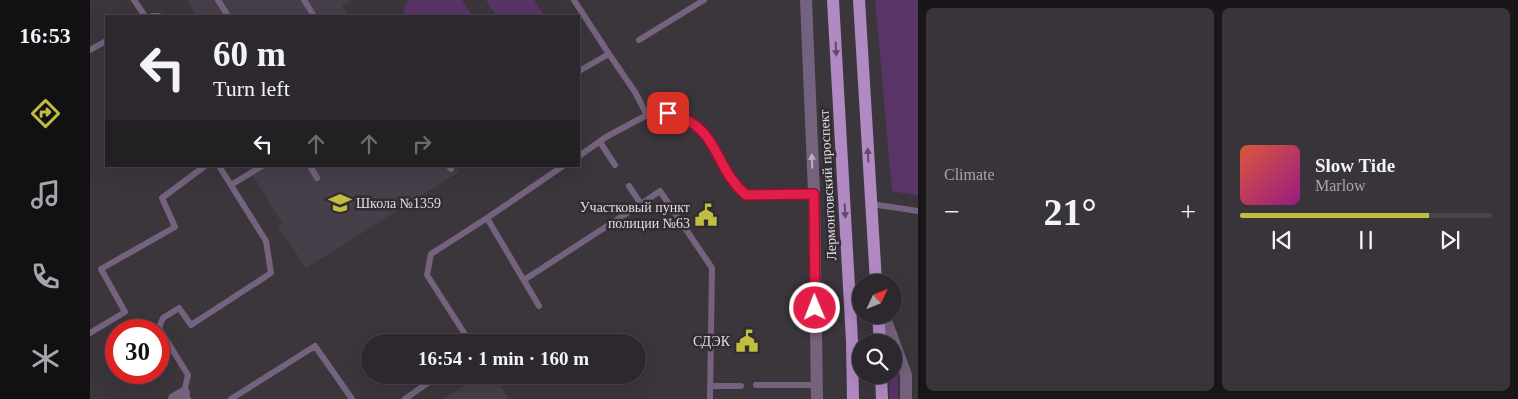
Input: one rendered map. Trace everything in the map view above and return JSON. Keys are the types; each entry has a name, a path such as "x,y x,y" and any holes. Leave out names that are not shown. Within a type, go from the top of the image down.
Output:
{"main road":[{"name":"Лермонтовский проспект","path":"833,0 855,334"},
{"path":"859,0 875,274"},
{"name":"Лермонтовский проспект","path":"853,399 854,384"},
{"path":"881,384 882,399"}],"street":[{"path":"806,0 814,194 817,399"},
{"path":"887,324 906,375 906,399"},
{"path":"902,371 906,375"}],"lane":[{"path":"134,0 144,15"},
{"path":"218,0 227,15"},
{"path":"304,0 313,15"},
{"path":"574,0 635,92 647,115"},
{"path":"639,40 704,0"},
{"path":"90,50 105,42"},
{"path":"580,71 609,54"},
{"path":"580,155 647,115 668,113 685,117 703,130 737,188 746,195 814,194"},
{"path":"600,142 615,165"},
{"path":"90,333 124,312 101,269 175,227 162,198 204,167"},
{"path":"182,397 188,375 159,328 163,318 179,308 190,325 271,273 266,241 220,167"},
{"path":"231,186 260,167"},
{"path":"311,167 317,178"},
{"path":"465,334 427,275 431,254 562,167"},
{"path":"629,186 641,204"},
{"path":"524,280 660,191 712,268 710,399"},
{"path":"871,204 918,211"},
{"path":"487,218 539,306"},
{"path":"231,399 315,346 352,399"},
{"path":"405,399 426,384"},
{"path":"756,385 816,385"},
{"path":"710,386 741,386"}],"shaded area":[{"path":"187,0 351,0 342,6 347,15 196,15"},
{"path":"409,0 462,0 471,15 405,15 404,8"},
{"path":"486,0 534,0 543,15 495,15"},
{"path":"875,0 918,0 918,196 892,191"},
{"name":"Школа №1359","path":"248,167 456,167 459,172 306,268 278,226 282,223"},
{"path":"467,384 500,384 509,399 443,399"},
{"path":"889,384 898,384 898,399 890,399"}],"place":[{"name":"Школа №1359","path":"340,203"},
{"name":"Участковый пункт полиции №63","path":"706,215"},
{"name":"СДЭК","path":"747,341"}],"route":[{"path":"668,113 685,117 703,130 737,188 746,195 814,194 815,308"}]}
